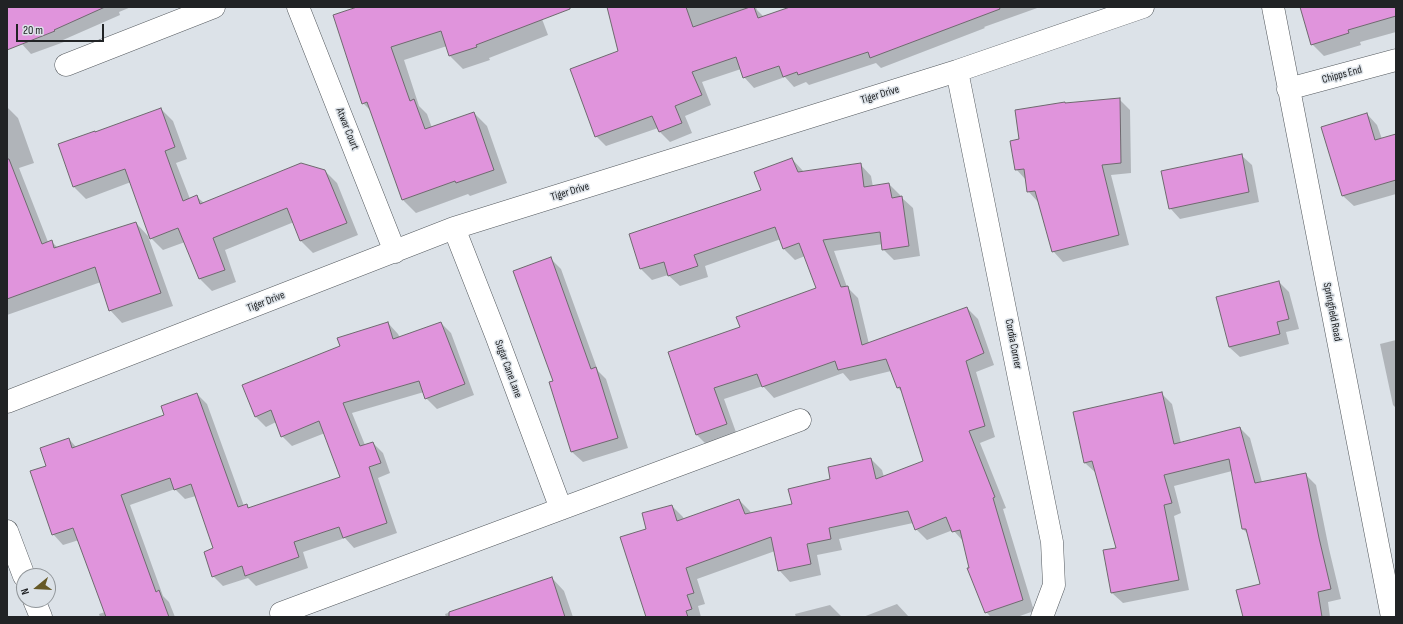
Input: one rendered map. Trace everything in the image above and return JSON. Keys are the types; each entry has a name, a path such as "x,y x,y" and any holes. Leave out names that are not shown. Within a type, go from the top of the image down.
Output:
{"street":[{"path":"66,65 214,7"},
{"name":"Atwar Court","path":"298,7 395,252"},
{"name":"Tiger Drive","path":"7,402 454,228 957,71 1142,7"},
{"name":"Springfield Road","path":"1273,7 1288,89 1389,566 1392,617"},
{"name":"Chipps End","path":"1288,89 1396,60"},
{"name":"Cordia Corner","path":"957,71 1052,542 1054,585 1042,617"},
{"name":"Sugar Cane Lane","path":"454,228 561,509"},
{"path":"281,613 800,420"},
{"path":"7,531 21,568"}],"building":[{"path":"7,7 105,7 54,30 55,31 7,50"},
{"path":"357,7 570,7 570,9 476,45 477,47 449,56 441,31 391,47 410,101 414,99 425,129 474,112 494,170 456,183 455,181 402,200 367,102 362,104 333,15"},
{"path":"607,7 686,7 693,27 750,7 754,7 758,18 790,7 999,7 1000,9 870,58 868,52 798,75 797,72 783,77 779,66 743,78 736,57 692,72 702,95 675,106 682,123 659,132 652,116 595,137 570,69 618,51"},
{"path":"1300,7 1396,7 1396,16 1348,30 1349,33 1311,45"},
{"path":"1120,98 1121,163 1102,165 1119,235 1052,252 1035,191 1027,192 1024,169 1015,170 1010,141 1019,139 1015,110 1065,102"},
{"path":"161,108 175,147 165,151 183,201 197,195 200,204 301,163 325,170 347,223 300,241 287,208 213,238 225,270 199,279 178,228 150,239 125,169 73,187 58,144"},
{"path":"1367,113 1375,140 1396,134 1396,180 1342,196 1321,127"},
{"path":"1242,154 1249,192 1169,209 1161,171"},
{"path":"792,158 798,172 861,163 864,187 889,183 892,198 902,196 909,246 882,250 880,232 823,240 841,287 848,286 862,345 967,307 984,353 966,361 985,426 969,431 995,497 993,498 1023,600 985,613 967,568 969,568 960,530 952,532 946,517 915,530 908,511 829,528 831,539 807,544 811,564 778,571 771,537 686,568 694,593 687,595 692,609 686,611 688,617 646,617 620,537 646,529 642,513 672,505 677,521 739,499 745,514 792,504 788,489 830,479 828,467 871,458 876,479 923,461 900,387 897,388 886,359 838,370 835,361 762,387 757,374 714,388 727,424 696,435 668,352 740,327 736,317 816,288 799,243 783,249 775,227 694,255 698,266 668,276 664,262 640,269 629,234 761,190 754,172"},
{"path":"7,159 9,159 42,244 52,240 54,248 136,222 161,293 109,311 95,267 7,299"},
{"path":"551,257 591,369 596,367 618,438 571,452 549,382 553,381 513,271"},
{"path":"1279,281 1289,319 1277,322 1280,334 1229,347 1216,297"},
{"path":"388,322 393,339 441,322 465,384 425,399 419,381 343,403 360,446 373,442 381,463 369,467 387,523 343,538 339,527 294,542 299,557 245,576 242,566 212,577 204,552 213,548 191,484 174,490 170,478 121,495 156,592 159,590 169,617 106,617 73,528 52,535 30,471 46,466 40,448 69,438 72,448 164,415 161,406 197,393 238,507 247,504 248,508 340,477 319,421 281,437 271,410 255,417 242,385 340,346 337,338"},
{"path":"1162,392 1174,444 1240,427 1255,483 1306,473 1331,589 1318,592 1322,617 1243,617 1236,590 1260,584 1246,529 1242,529 1229,459 1164,475 1172,503 1164,505 1179,580 1111,593 1103,550 1116,548 1092,461 1084,463 1073,412"},
{"path":"552,577 565,617 449,617 449,612"}]}
